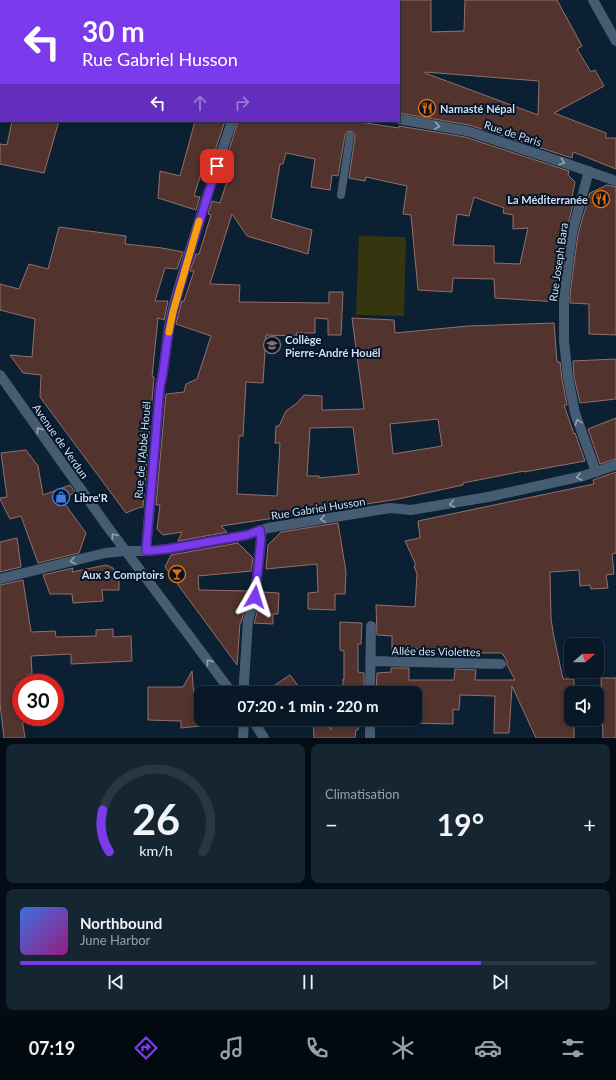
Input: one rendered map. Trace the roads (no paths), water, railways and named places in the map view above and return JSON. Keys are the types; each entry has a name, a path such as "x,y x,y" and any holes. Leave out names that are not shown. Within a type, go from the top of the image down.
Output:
{"street":[{"path":"594,0 616,41"},
{"name":"Rue de Paris","path":"400,119 467,131 616,181"},
{"name":"Rue de l'Abbé Houël","path":"146,551 160,387 170,323 198,226 232,122"},
{"name":"Rue Joseph Bara","path":"589,171 572,233 564,295 564,341 568,378 575,413 596,472"},
{"name":"Avenue de Verdun","path":"0,375 125,551 227,686"},
{"name":"Rue Gabriel Husson","path":"0,579 105,553 168,549 247,535 274,527 390,508 411,510 488,497 569,479 616,465"},
{"path":"244,686 248,620 255,597 261,539 260,530"},
{"path":"370,686 371,626"},
{"name":"Allée des Violettes","path":"370,661 501,664"},
{"path":"243,738 244,726"},
{"path":"256,726 264,738"},
{"path":"370,726 370,738"}],"lane":[{"path":"341,194 350,136"}],"place":[{"name":"Namasté Népal","path":"427,108"},
{"name":"La Méditerranée","path":"601,199"},
{"name":"Collège Pierre-André Houël","path":"272,345"},
{"name":"Libre'R","path":"61,497"},
{"name":"Aux 3 Comptoirs","path":"177,574"}]}
